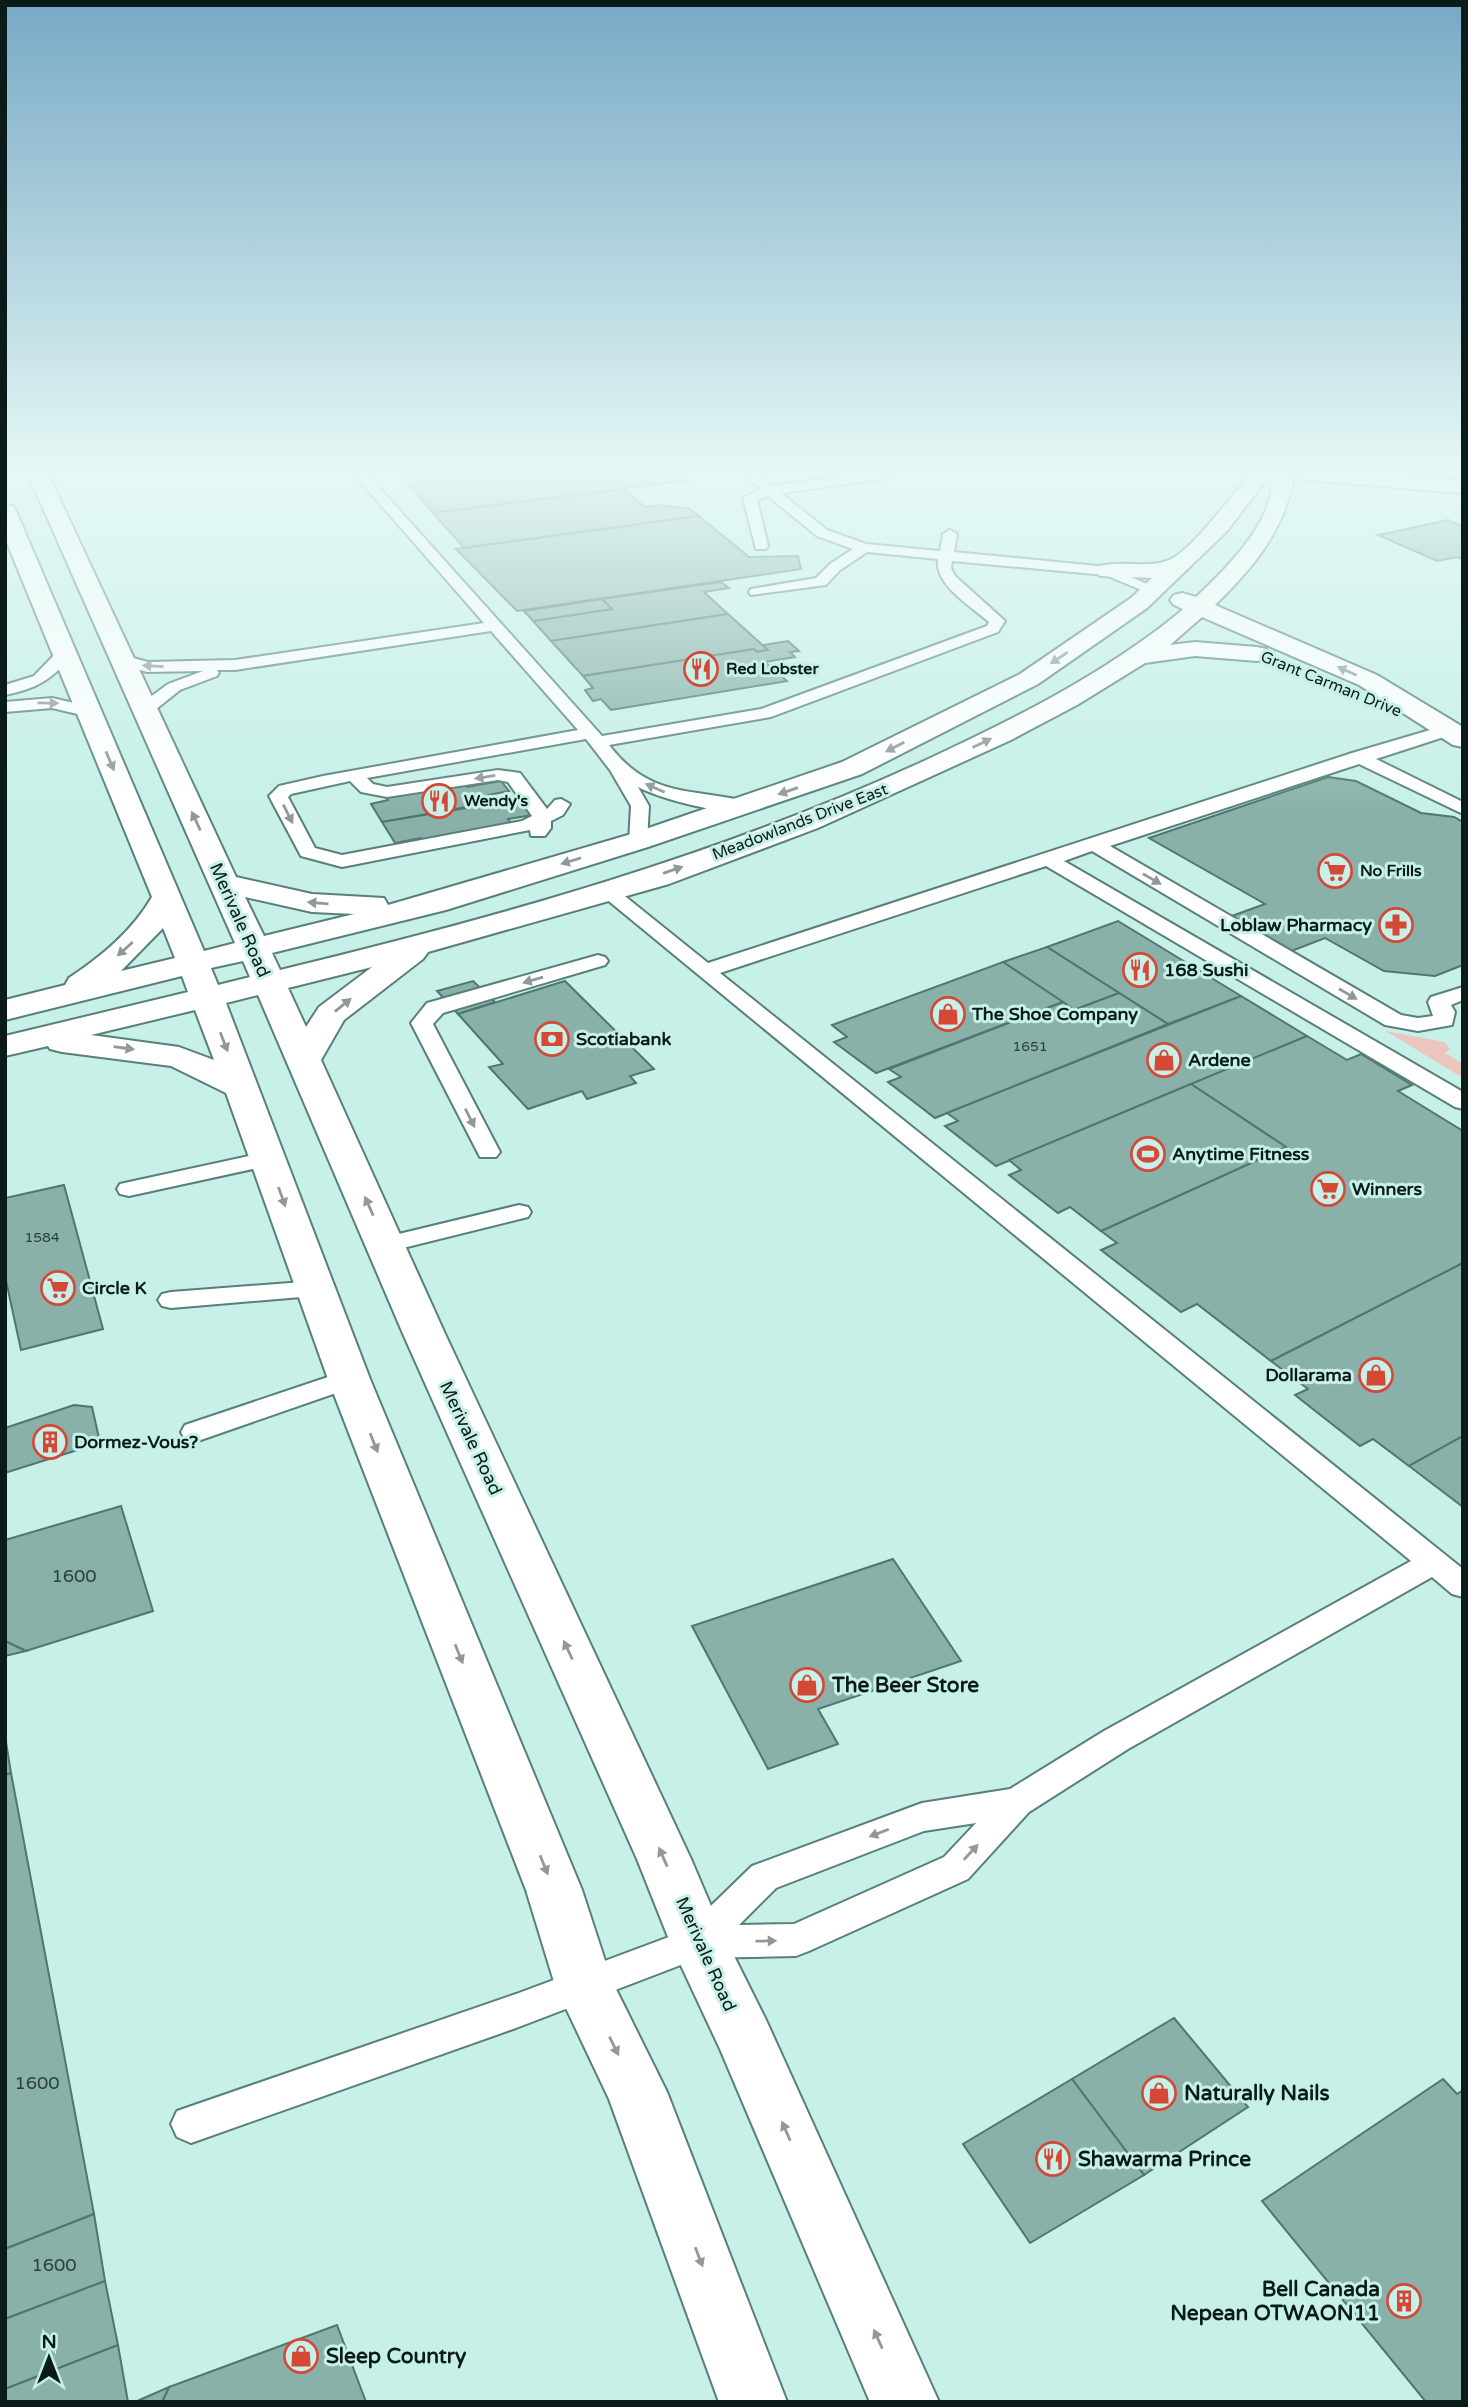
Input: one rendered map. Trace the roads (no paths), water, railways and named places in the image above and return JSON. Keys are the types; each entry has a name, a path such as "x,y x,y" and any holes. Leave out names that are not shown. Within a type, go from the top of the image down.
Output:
{"main road":[{"path":"37,586 167,897 242,1087 349,1379 554,1890 584,1984 637,2092 753,2402"},
{"name":"Merivale Road","path":"88,586 387,1244 430,1348 664,1859 698,1942 745,2039 905,2402"},
{"name":"Meadowlands Drive East","path":"46,999 435,903 638,841 852,768 1029,679 1151,586"},
{"name":"Meadowlands Drive East","path":"19,1043 268,983 608,893 781,833 921,774 1049,710 1142,656 1213,597 1222,586"},
{"name":"Grant Carman Drive","path":"1138,596 1368,680 1455,735"},
{"name":"Grant Carman Drive","path":"1192,615 1257,654 1455,735"},
{"path":"1142,656 1195,649 1257,654"},
{"path":"224,883 312,903 435,903"},
{"path":"5,1010 46,999 82,984 126,950 156,920 167,897"},
{"path":"304,1060 331,1014 428,941"},
{"path":"19,1043 101,1045 179,1057 242,1087"}],"lane":[{"path":"460,586 594,737 618,769 640,806 638,841"},
{"path":"756,592 793,586"},
{"path":"561,804 557,811 527,825 372,856 332,860 305,848 278,796 285,790 323,780 765,713 993,629 997,621 957,586"},
{"path":"1119,586 1138,596"},
{"path":"121,660 147,667 235,665 495,626"},
{"path":"5,690 27,686 44,678 65,653"},
{"path":"144,710 174,687 235,665"},
{"path":"5,707 52,703 90,712"},
{"path":"705,971 1358,757 1455,735"},
{"path":"1358,757 1463,809"},
{"path":"618,769 659,791 700,801 743,806"},
{"path":"354,775 367,788 387,792 498,775 514,777 541,814 542,820"},
{"path":"357,838 372,856"},
{"path":"1093,844 1393,1020 1406,1025 1425,1026 1444,1020 1444,1012 1439,1002 1463,993"},
{"path":"1046,859 1463,1101"},
{"path":"608,893 1463,1586"},
{"path":"488,1152 422,1023 435,1008 598,961"},
{"path":"129,1189 268,1159"},
{"path":"387,1244 519,1212"},
{"path":"171,1300 316,1289"},
{"path":"195,1432 349,1379"},
{"path":"191,2124 698,1942 796,1940 956,1868 1017,1802 1116,1740 1434,1562"},
{"path":"698,1942 764,1877 922,1817 1017,1802"}],"place":[{"name":"Red Lobster","path":"701,669"},
{"name":"Wendy's","path":"439,801"},
{"name":"No Frills","path":"1335,871"},
{"name":"Loblaw Pharmacy","path":"1396,925"},
{"name":"168 Sushi","path":"1140,970"},
{"name":"The Shoe Company","path":"948,1014"},
{"name":"Scotiabank","path":"552,1039"},
{"name":"Ardene","path":"1164,1060"},
{"name":"Anytime Fitness","path":"1148,1154"},
{"name":"Winners","path":"1328,1189"},
{"name":"Circle K","path":"58,1288"},
{"name":"Dollarama","path":"1376,1375"},
{"name":"Dormez-Vous?","path":"50,1442"},
{"name":"The Beer Store","path":"807,1685"},
{"name":"Naturally Nails","path":"1159,2093"},
{"name":"Shawarma Prince","path":"1053,2159"},
{"name":"Bell Canada Nepean OTWAON11","path":"1404,2301"},
{"name":"Sleep Country","path":"301,2356"}]}
